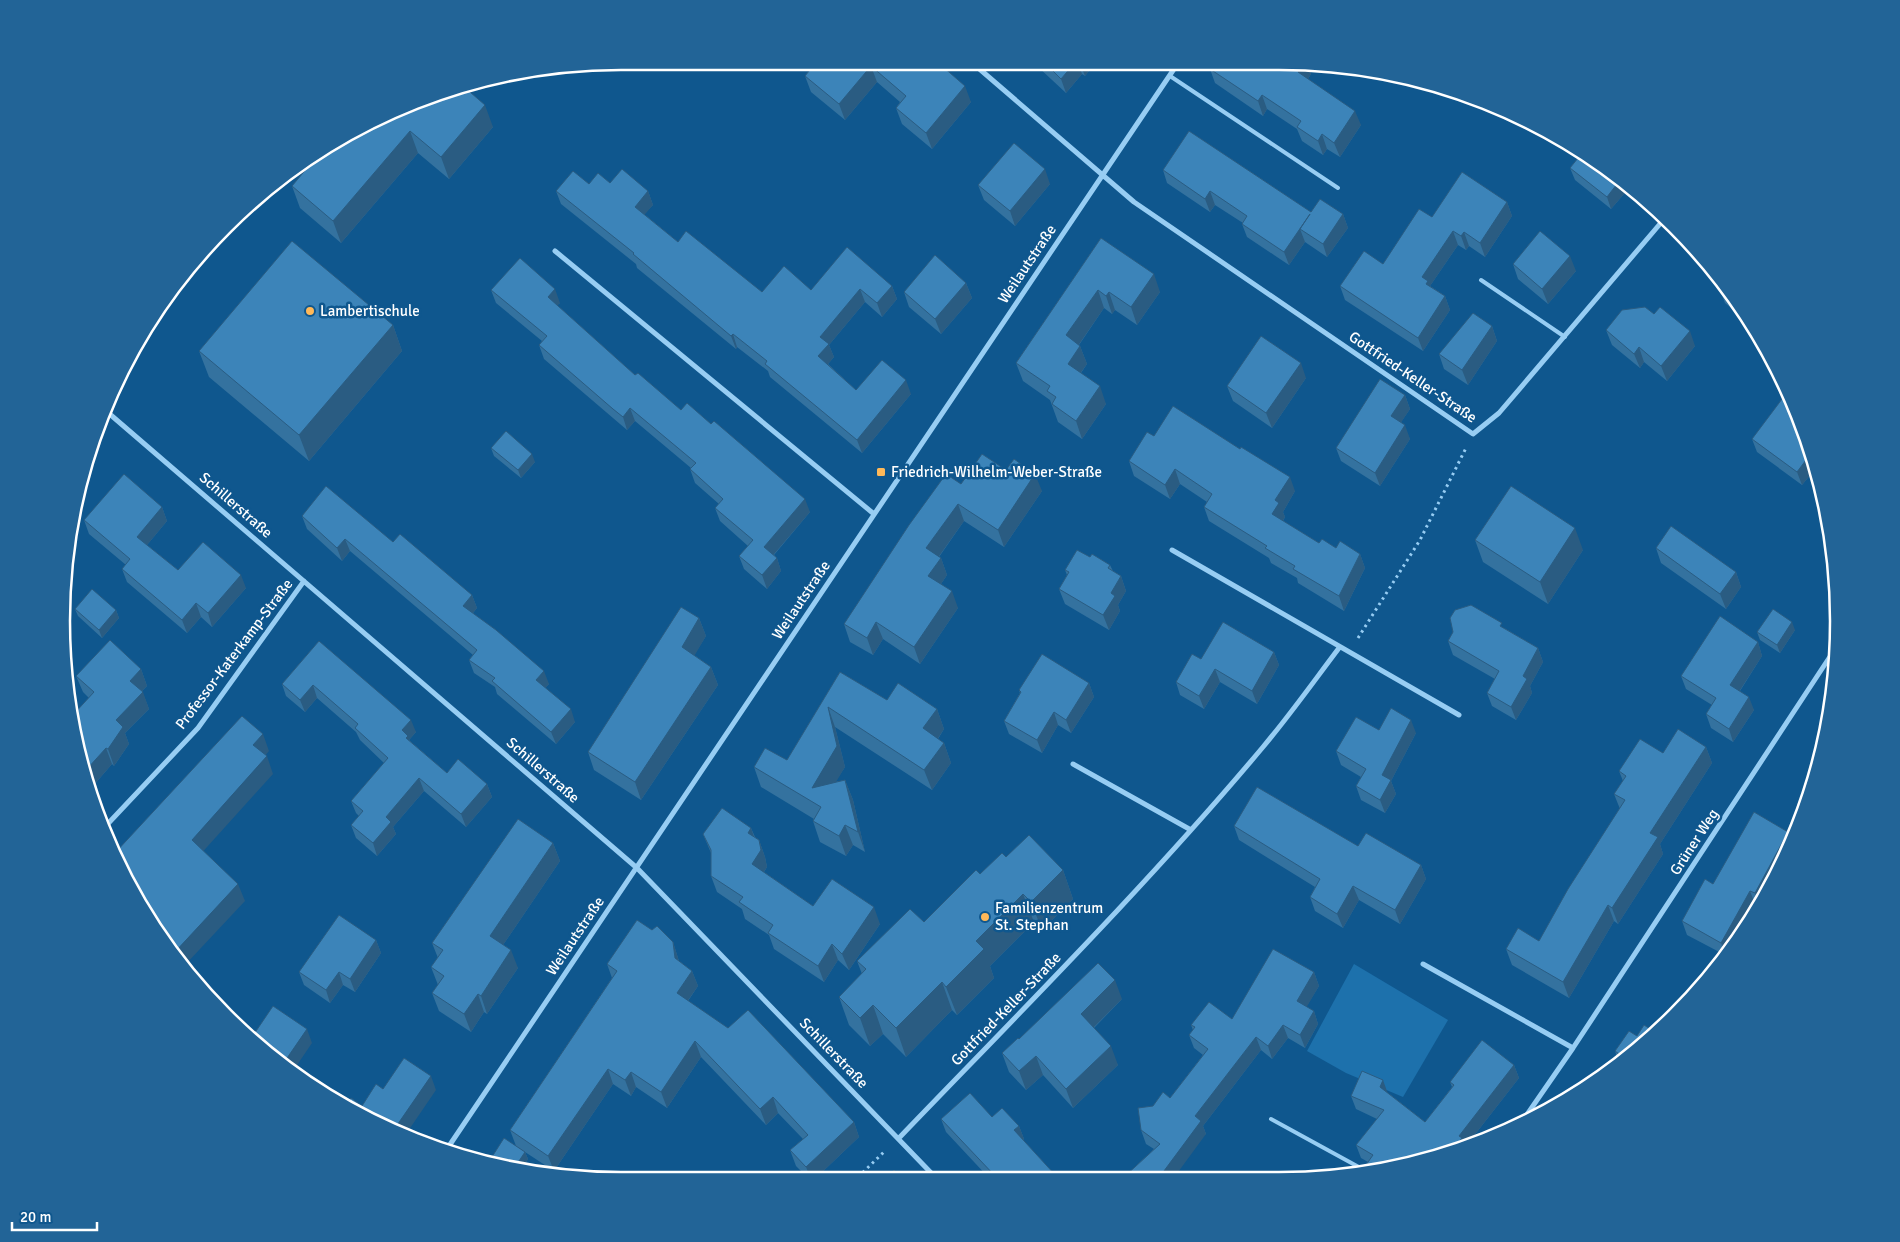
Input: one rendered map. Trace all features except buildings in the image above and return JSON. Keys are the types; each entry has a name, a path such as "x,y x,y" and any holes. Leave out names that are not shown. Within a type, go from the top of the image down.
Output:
{"street":[{"name":"Gottfried-Keller-Straße","path":"981,70 1134,202 1473,434 1499,414 1660,223"},
{"name":"Weilautstraße","path":"450,1145 1174,70"},
{"path":"555,251 874,514"},
{"name":"Schillerstraße","path":"110,415 637,868 930,1172"},
{"path":"1172,550 1339,648 1459,715"},
{"name":"Professor-Katerkamp-Straße","path":"109,823 198,728 304,581"},
{"name":"Gottfried-Keller-Straße","path":"899,1138 1098,931 1191,830 1264,746 1339,648"},
{"name":"Grüner Weg","path":"1529,1112 1574,1048 1829,658"},
{"path":"1072,764 1191,830"},
{"path":"1423,964 1574,1048"}],"lane":[{"path":"1170,76 1338,188"},
{"path":"1481,280 1565,337"},
{"path":"1271,1119 1357,1166"}],"path":[{"path":"1348,653 1420,540 1473,434"},
{"path":"863,1172 899,1138"}],"shaded area":[{"path":"1354,964 1448,1020 1403,1097 1346,1073 1307,1051"}],"place":[{"name":"Lambertischule","path":"310,311"},
{"name":"Friedrich-Wilhelm-Weber-Straße","path":"881,472"},
{"name":"Familienzentrum St. Stephan","path":"985,917"}]}
